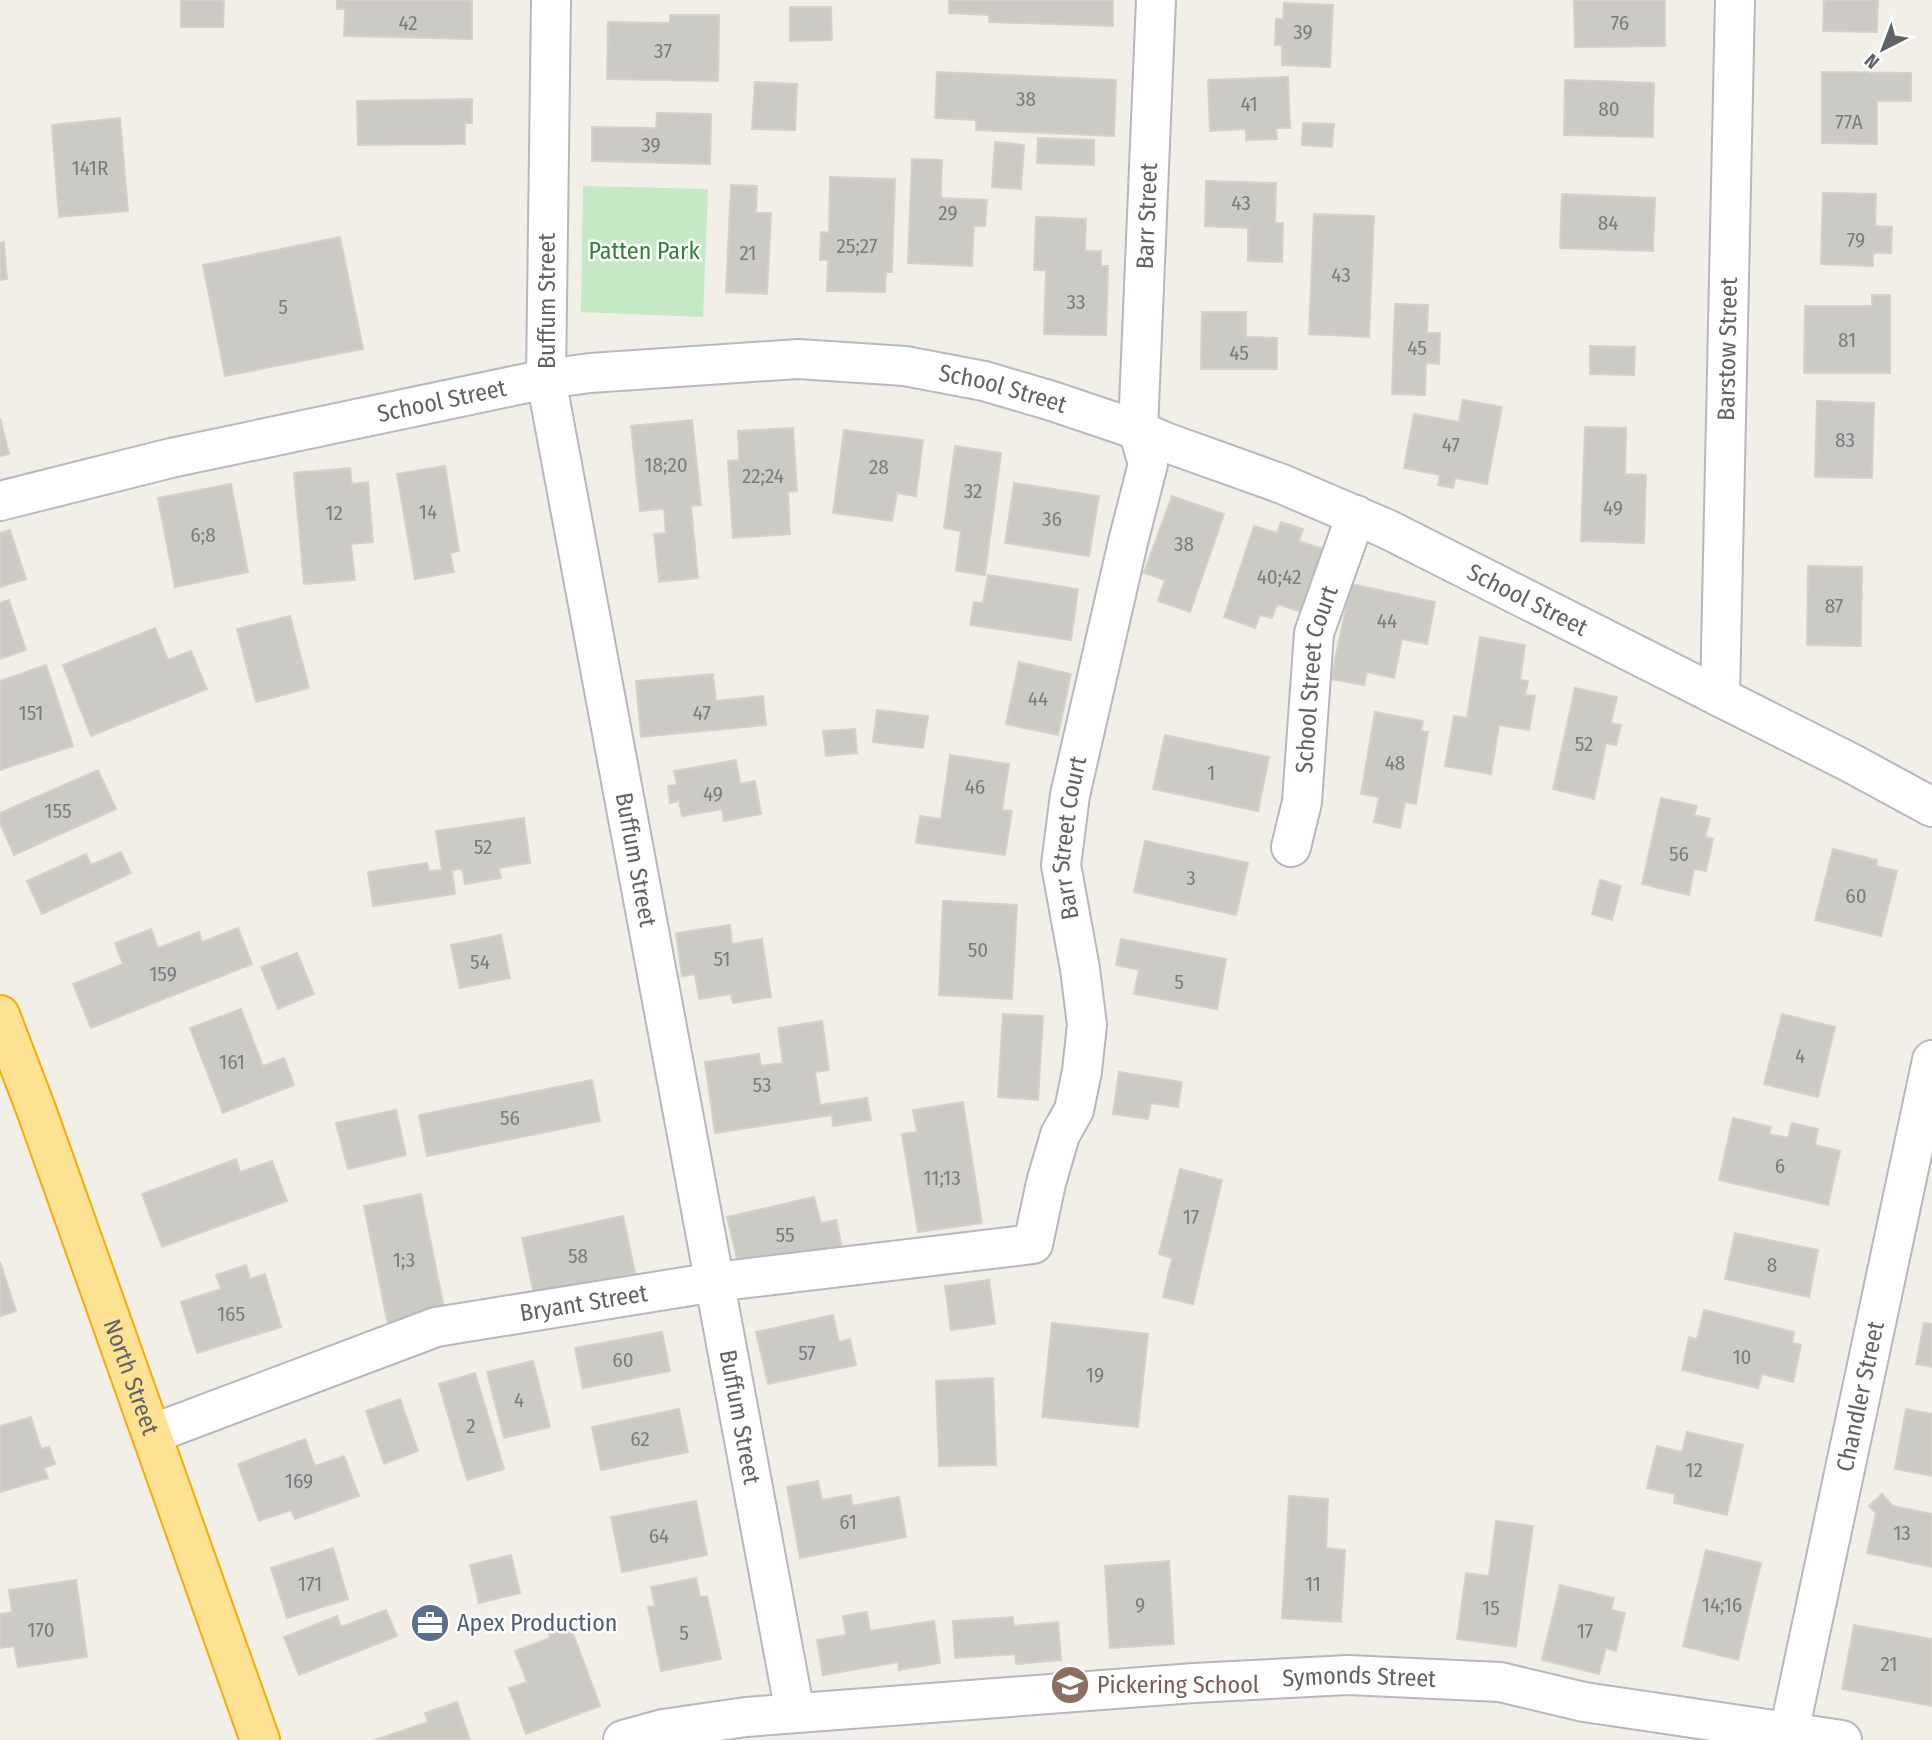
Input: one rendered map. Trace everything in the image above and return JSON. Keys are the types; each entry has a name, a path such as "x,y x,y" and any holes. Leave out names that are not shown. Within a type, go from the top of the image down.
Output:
{"highway":[{"name":"North Street","path":"0,1016 42,1125 260,1740"}],"street":[{"name":"Buffum Street","path":"551,0 546,379 795,1713"},
{"name":"Barr Street","path":"1138,430 1156,0"},
{"name":"Barstow Street","path":"1720,697 1735,0"},
{"name":"School Street","path":"0,501 171,458 546,379 590,373 798,359 905,366 984,381 1052,401 1138,430 1356,515 1851,763 1932,807"},
{"name":"Barr Street Court","path":"1033,1244 1046,1183 1060,1135 1074,1110 1082,1071 1087,1025 1061,865 1070,795 1148,464 1138,430"},
{"name":"School Street Court","path":"1291,847 1302,802 1314,634 1356,515"},
{"name":"Chandler Street","path":"1789,1732 1932,1060"},
{"name":"Bryant Street","path":"152,1434 436,1327 715,1282 1033,1244"},
{"name":"Symonds Street","path":"623,1740 663,1729 746,1717 1194,1683 1348,1675 1500,1682 1584,1702 1842,1740"}],"green space":[{"name":"Patten Park","path":"583,186 708,189 703,317 581,312"}],"building":[{"path":"181,0 224,0 223,27 181,27"},
{"path":"337,0 472,0 472,39 344,36 345,9 337,9"},
{"path":"949,0 1113,0 1113,26 989,22 989,15 949,13"},
{"path":"1574,0 1665,0 1665,46 1575,47"},
{"path":"1824,0 1878,0 1877,32 1823,31"},
{"path":"1284,3 1333,5 1330,67 1282,65 1282,45 1275,45 1276,19 1283,19"},
{"path":"790,7 831,7 832,40 790,41"},
{"path":"670,15 719,15 718,81 607,79 608,22 670,23"},
{"path":"937,72 1116,80 1114,136 976,130 976,120 935,118"},
{"path":"1822,72 1911,73 1911,101 1877,101 1877,144 1822,143"},
{"path":"1288,77 1290,128 1276,128 1277,139 1246,140 1246,129 1210,131 1208,80"},
{"path":"1565,80 1654,83 1653,137 1564,135"},
{"path":"755,82 797,84 795,130 752,129"},
{"path":"472,99 472,123 465,123 465,144 358,145 357,101"},
{"path":"657,113 711,114 710,164 592,161 592,127 656,128"},
{"path":"120,118 128,211 59,217 52,125"},
{"path":"1303,123 1334,124 1332,147 1302,145"},
{"path":"1038,138 1094,140 1094,165 1037,163"},
{"path":"995,142 1024,145 1021,189 992,187"},
{"path":"912,159 942,160 941,198 987,200 985,226 974,226 972,266 908,263"},
{"path":"830,177 895,179 892,272 886,272 885,292 827,291 828,260 820,260 821,232 829,233"},
{"path":"1206,181 1276,183 1275,223 1283,223 1282,262 1248,261 1248,228 1205,226"},
{"path":"731,185 757,186 756,213 771,213 767,294 726,292"},
{"path":"1823,193 1876,194 1875,226 1892,227 1891,253 1873,253 1873,266 1821,264"},
{"path":"1562,194 1655,198 1653,251 1560,248"},
{"path":"1314,214 1374,216 1369,337 1309,334"},
{"path":"1036,217 1086,219 1085,251 1101,251 1101,266 1108,266 1106,335 1044,334 1046,270 1034,270"},
{"path":"340,237 363,349 225,376 203,265"},
{"path":"4,242 7,279 0,280 0,243"},
{"path":"1872,295 1890,295 1890,373 1804,373 1805,306 1872,306"},
{"path":"1395,304 1428,305 1427,333 1440,333 1439,364 1426,363 1425,395 1392,394"},
{"path":"1202,312 1246,312 1246,337 1277,338 1277,369 1201,369"},
{"path":"1590,346 1635,347 1634,375 1590,374"},
{"path":"1463,400 1502,407 1487,484 1455,478 1453,488 1438,485 1440,475 1404,468 1414,414 1459,422"},
{"path":"1817,401 1874,403 1872,478 1815,477"},
{"path":"0,418 9,454 0,456"},
{"path":"692,420 701,505 691,506 698,578 659,582 654,534 666,533 664,509 640,511 631,426"},
{"path":"1585,427 1626,428 1625,474 1646,475 1644,543 1581,541"},
{"path":"793,428 797,491 788,492 790,534 733,538 728,461 739,460 738,431"},
{"path":"844,430 923,440 916,496 897,493 892,521 833,513"},
{"path":"955,446 1001,453 985,575 956,571 961,531 944,528"},
{"path":"445,466 459,551 450,553 454,572 415,579 397,474"},
{"path":"350,468 352,484 368,482 373,542 351,544 355,580 304,584 294,473"},
{"path":"1014,483 1099,496 1089,556 1005,543"},
{"path":"231,484 248,572 175,587 158,498"},
{"path":"1172,496 1224,514 1190,612 1158,601 1165,580 1144,573"},
{"path":"1281,522 1303,529 1299,541 1329,551 1308,614 1277,604 1272,618 1260,615 1255,628 1224,617 1254,526 1277,533"},
{"path":"10,530 26,579 0,587 0,533"},
{"path":"1808,566 1862,567 1861,646 1807,645"},
{"path":"988,575 1078,589 1071,640 970,625 974,602 983,603"},
{"path":"1351,584 1435,602 1427,644 1402,639 1394,678 1367,672 1364,685 1331,679"},
{"path":"9,600 26,650 0,659 0,603"},
{"path":"290,616 309,688 256,702 237,629"},
{"path":"155,628 168,660 191,651 207,689 91,736 63,665"},
{"path":"1480,637 1525,645 1520,680 1528,681 1525,695 1535,696 1529,730 1499,725 1491,774 1445,766 1454,716 1467,718"},
{"path":"1019,662 1071,674 1058,735 1006,724"},
{"path":"46,665 73,746 0,770 0,681"},
{"path":"713,674 716,701 763,696 766,725 641,737 636,681"},
{"path":"1575,688 1617,697 1611,723 1621,725 1616,745 1606,743 1594,799 1553,789"},
{"path":"877,710 928,716 923,748 873,742"},
{"path":"1375,712 1423,721 1421,731 1428,732 1416,804 1405,802 1400,828 1374,822 1379,797 1361,794"},
{"path":"855,729 857,753 826,756 823,731"},
{"path":"1165,735 1269,757 1258,811 1153,789"},
{"path":"950,755 1009,764 1002,810 1012,811 1005,855 916,843 920,816 941,819"},
{"path":"736,760 740,784 755,781 761,814 724,821 722,809 682,816 679,801 670,803 668,786 677,785 674,771"},
{"path":"98,770 116,809 14,855 0,823 0,813"},
{"path":"1661,798 1697,806 1694,815 1710,819 1705,837 1713,839 1706,871 1694,869 1689,895 1642,884"},
{"path":"524,818 530,863 499,868 501,878 465,884 462,869 452,870 455,894 373,906 368,872 427,863 429,871 442,870 436,831"},
{"path":"1145,841 1248,863 1236,915 1134,892"},
{"path":"1833,849 1877,860 1876,866 1897,871 1881,936 1815,920"},
{"path":"121,852 131,873 42,914 27,881 86,854 91,865"},
{"path":"1600,880 1621,886 1612,920 1592,914"},
{"path":"943,901 1017,905 1012,999 939,995"},
{"path":"730,925 732,944 762,939 771,997 733,1003 731,994 699,999 695,974 682,976 676,933"},
{"path":"238,928 252,964 91,1028 73,984 123,964 115,943 151,929 158,948 199,932 202,942"},
{"path":"501,935 510,978 460,988 451,945"},
{"path":"1121,939 1226,959 1217,1009 1134,994 1139,970 1116,965"},
{"path":"297,953 314,994 278,1009 261,967"},
{"path":"241,1009 263,1066 284,1058 294,1085 223,1113 190,1028"},
{"path":"1003,1014 1043,1016 1038,1100 998,1097"},
{"path":"1782,1014 1835,1027 1818,1097 1764,1084"},
{"path":"822,1021 829,1070 815,1072 820,1105 867,1098 871,1120 833,1126 832,1115 715,1133 705,1062 759,1054 761,1066 783,1063 778,1028"},
{"path":"1119,1072 1182,1082 1178,1107 1151,1103 1148,1119 1113,1114"},
{"path":"592,1080 600,1121 427,1156 419,1115"},
{"path":"963,1102 982,1223 918,1232 902,1134 917,1132 913,1110"},
{"path":"396,1110 406,1155 348,1169 336,1123"},
{"path":"1733,1118 1771,1127 1769,1134 1788,1138 1792,1123 1818,1129 1815,1145 1840,1151 1828,1205 1719,1180"},
{"path":"236,1159 240,1172 272,1161 287,1201 162,1247 142,1194"},
{"path":"1180,1169 1222,1180 1193,1304 1163,1297 1172,1258 1159,1254"},
{"path":"421,1194 445,1313 388,1325 364,1206"},
{"path":"814,1197 821,1223 836,1220 842,1248 740,1271 727,1217"},
{"path":"623,1216 635,1273 534,1295 522,1238"},
{"path":"1735,1233 1818,1250 1809,1297 1725,1279"},
{"path":"0,1262 16,1311 0,1316"},
{"path":"246,1265 250,1279 265,1274 281,1327 197,1353 181,1302 221,1289 216,1275"},
{"path":"989,1280 995,1324 951,1330 945,1286"},
{"path":"1704,1310 1794,1332 1792,1343 1801,1345 1793,1382 1762,1374 1758,1388 1682,1370 1689,1337 1697,1339"},
{"path":"833,1315 839,1342 850,1339 856,1365 768,1384 756,1332"},
{"path":"1052,1323 1148,1334 1138,1427 1042,1417"},
{"path":"1924,1323 1932,1324 1932,1367 1916,1364"},
{"path":"662,1332 670,1371 583,1388 575,1348"},
{"path":"533,1361 550,1427 504,1438 487,1372"},
{"path":"475,1373 504,1469 467,1480 439,1384"},
{"path":"993,1378 996,1465 939,1466 936,1381"},
{"path":"400,1399 418,1451 384,1464 366,1411"},
{"path":"679,1409 688,1452 601,1470 592,1427"},
{"path":"1906,1409 1932,1414 1932,1476 1895,1469"},
{"path":"31,1417 41,1449 49,1447 55,1464 44,1468 48,1478 0,1492 0,1426"},
{"path":"1687,1432 1743,1445 1727,1515 1674,1503 1675,1494 1647,1488 1657,1446 1682,1452"},
{"path":"305,1439 315,1466 344,1456 359,1496 295,1519 291,1510 259,1521 238,1464"},
{"path":"818,1481 822,1500 851,1495 852,1506 899,1497 906,1537 800,1558 787,1487"},
{"path":"1882,1494 1893,1506 1932,1514 1932,1567 1867,1553 1876,1513 1869,1506"},
{"path":"1289,1496 1328,1499 1326,1548 1345,1550 1341,1622 1282,1618"},
{"path":"696,1501 707,1555 622,1572 611,1517"},
{"path":"1496,1521 1533,1526 1516,1647 1457,1639 1466,1573 1489,1576"},
{"path":"333,1548 348,1599 287,1618 271,1568"},
{"path":"1706,1550 1761,1563 1738,1660 1683,1646"},
{"path":"511,1555 520,1593 479,1603 470,1565"},
{"path":"1169,1561 1174,1644 1110,1648 1105,1566"},
{"path":"696,1578 700,1597 707,1596 721,1659 661,1671 648,1607 655,1606 651,1587"},
{"path":"76,1580 87,1657 18,1667 14,1646 0,1648 0,1614 12,1612 9,1590"},
{"path":"1560,1585 1614,1598 1611,1610 1625,1613 1616,1651 1606,1648 1599,1674 1542,1660"},
{"path":"386,1610 397,1636 299,1675 284,1637 337,1616 341,1627"},
{"path":"867,1612 870,1631 934,1621 940,1663 899,1670 898,1662 823,1675 817,1640 846,1635 843,1616"},
{"path":"1013,1617 1014,1626 1058,1622 1061,1660 1016,1664 1015,1654 955,1658 953,1621"},
{"path":"568,1620 600,1706 526,1734 509,1688 527,1682 515,1651 550,1638 547,1628"},
{"path":"1854,1625 1932,1639 1932,1706 1842,1689"},
{"path":"457,1702 470,1740 375,1740 428,1722 425,1713"}],"place":[{"name":"Apex Production","path":"430,1623"},
{"name":"Pickering School","path":"1070,1685"}]}
